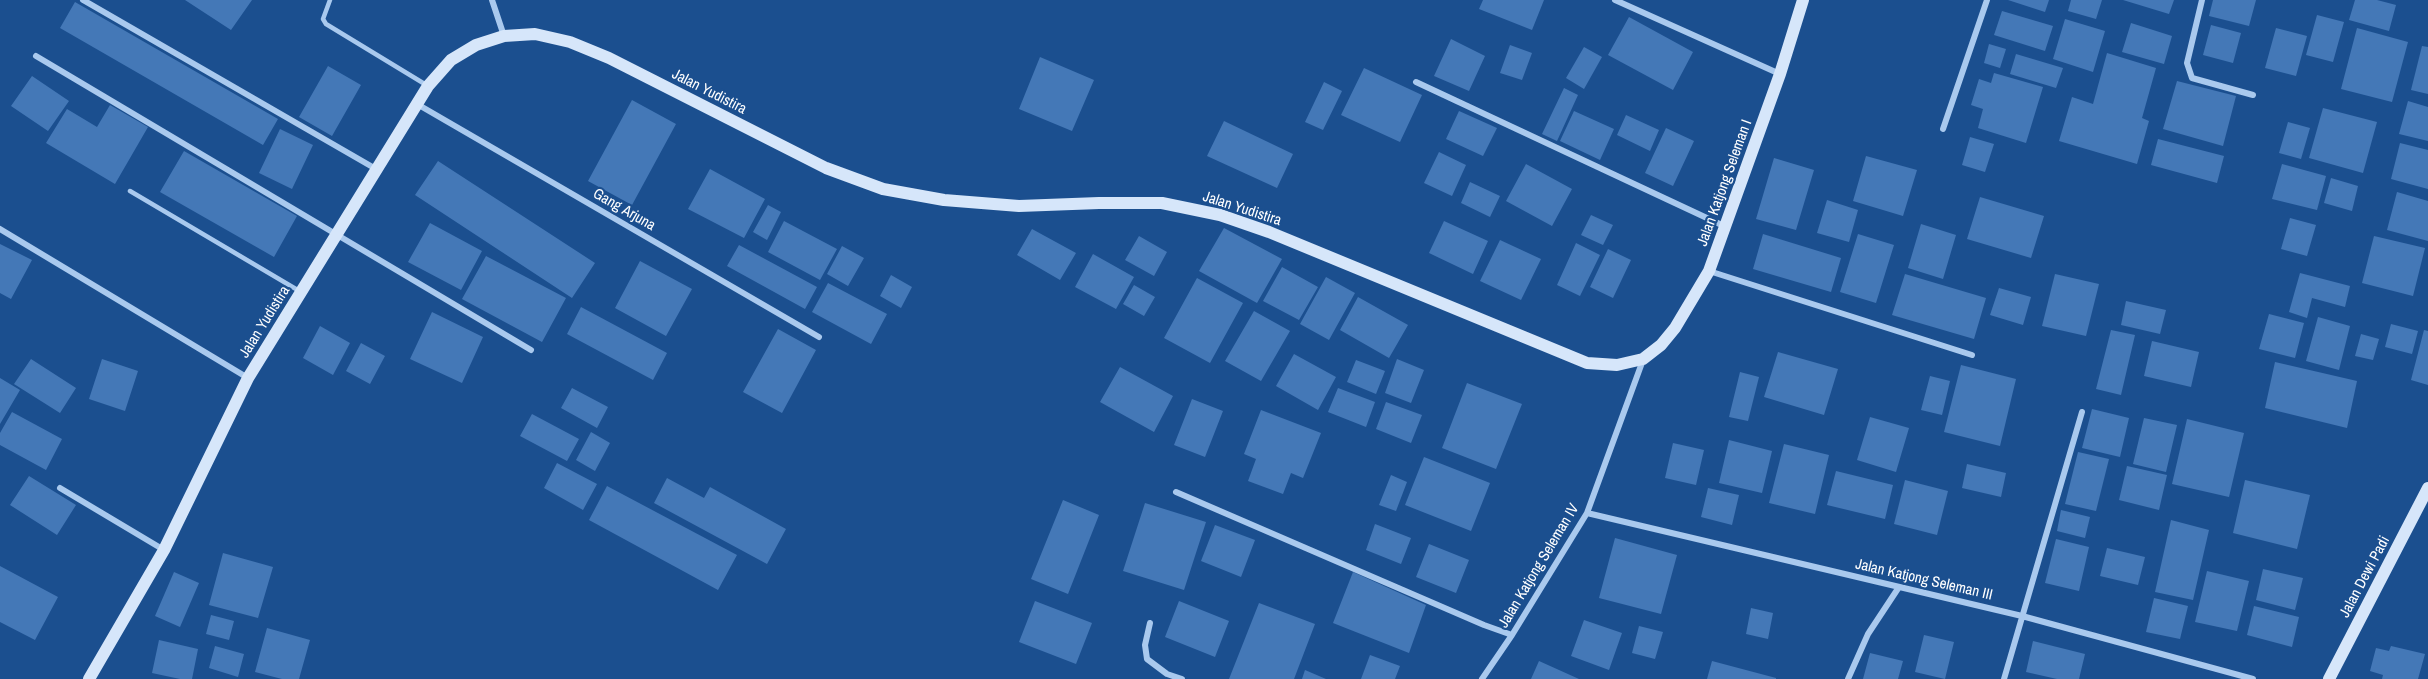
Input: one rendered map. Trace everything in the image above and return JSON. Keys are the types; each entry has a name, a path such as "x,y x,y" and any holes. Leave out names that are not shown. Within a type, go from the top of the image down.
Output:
{"street":[{"path":"83,0 376,169"},
{"path":"492,0 504,36"},
{"path":"1615,0 1780,74"},
{"name":"Jalan Katjong Seleman I","path":"1643,359 1661,345 1675,328 1709,271 1780,74 1803,0"},
{"path":"1943,129 1987,0"},
{"path":"2202,0 2187,63 2192,78 2253,96"},
{"name":"Jalan Yudistira","path":"89,679 164,550 248,378 416,103 451,60 476,45 504,36 535,34 570,42 609,58 826,168 883,189 944,200 1019,206 1100,202 1162,203 1220,215 1269,232 1587,363 1617,365 1643,359"},
{"path":"36,56 531,350"},
{"path":"1416,82 1724,226"},
{"name":"Gang Arjuna","path":"416,103 819,337"},
{"path":"0,229 248,378"},
{"path":"1709,271 1972,355"},
{"name":"Jalan Katjong Seleman IV","path":"1482,679 1512,635 1587,513 1643,359"},
{"path":"2004,679 2082,412"},
{"path":"60,488 164,550"},
{"name":"Jalan Dewi Padi","path":"2329,679 2428,488"},
{"path":"1176,492 1512,635"},
{"name":"Jalan Katjong Seleman III","path":"1587,513 2022,616 2253,679"},
{"path":"1848,679 1868,634 1899,587"},
{"path":"1150,623 1145,645 1148,659 1167,674 1182,679"}],"lane":[{"path":"330,0 323,19 326,24 428,86"},
{"path":"130,191 301,292"}],"building":[{"path":"185,0 252,0 231,30"},
{"path":"1483,0 1544,0 1532,30 1479,9"},
{"path":"2008,0 2049,0 2045,12"},
{"path":"2071,0 2102,0 2096,19 2068,11"},
{"path":"2123,0 2174,0 2169,14"},
{"path":"2213,0 2256,0 2249,26 2209,16"},
{"path":"2355,0 2377,0 2396,5 2389,31 2349,20"},
{"path":"75,2 278,119 263,145 60,28"},
{"path":"2002,11 2053,26 2045,51 1994,35"},
{"path":"2317,15 2344,22 2333,62 2306,55"},
{"path":"1629,17 1693,52 1673,90 1608,55"},
{"path":"2065,19 2105,31 2093,72 2053,59"},
{"path":"2131,23 2172,36 2164,64 2122,52"},
{"path":"2211,25 2241,33 2233,63 2203,55"},
{"path":"2276,28 2307,36 2296,76 2265,68"},
{"path":"2357,28 2408,42 2392,102 2341,89"},
{"path":"1451,39 1485,56 1469,91 1434,76"},
{"path":"1989,44 2006,49 2000,68 1984,63"},
{"path":"1510,45 1532,53 1522,80 1500,73"},
{"path":"2422,46 2428,47 2428,94 2411,90"},
{"path":"1584,47 1602,57 1584,89 1566,78"},
{"path":"2107,53 2156,68 2142,118 2149,121 2137,164 2059,141 2072,97 2093,104"},
{"path":"2016,54 2063,68 2056,88 2010,74"},
{"path":"1040,57 1094,80 1072,131 1019,109"},
{"path":"328,66 361,85 332,136 299,117"},
{"path":"1364,68 1422,95 1400,142 1341,115"},
{"path":"1994,73 2043,87 2026,143 1978,128 1983,109 1971,105 1979,79 1991,83"},
{"path":"32,76 69,101 48,131 11,106"},
{"path":"2177,81 2236,96 2223,146 2163,129"},
{"path":"1324,82 1342,91 1323,130 1305,122"},
{"path":"1564,88 1578,95 1557,141 1542,134"},
{"path":"632,100 676,124 632,205 588,181"},
{"path":"2408,101 2428,107 2428,141 2399,134"},
{"path":"110,105 148,127 115,184 46,143 67,109 97,127"},
{"path":"2323,108 2377,122 2363,173 2309,158"},
{"path":"1459,111 1497,128 1483,156 1446,139"},
{"path":"1574,111 1614,129 1600,160 1560,141"},
{"path":"1626,115 1659,130 1650,151 1617,135"},
{"path":"1224,121 1293,154 1277,188 1207,156"},
{"path":"2288,122 2310,128 2301,159 2279,153"},
{"path":"1666,128 1694,141 1673,186 1645,173"},
{"path":"280,129 313,145 292,189 259,173"},
{"path":"1970,137 1994,144 1985,172 1962,165"},
{"path":"2158,139 2224,156 2217,183 2151,165"},
{"path":"2400,143 2428,150 2428,189 2391,179"},
{"path":"184,151 297,216 274,257 160,192"},
{"path":"1439,152 1466,165 1452,196 1424,183"},
{"path":"1866,156 1917,170 1903,216 1853,201"},
{"path":"1774,158 1814,170 1796,230 1756,219"},
{"path":"438,161 595,263 572,298 415,195"},
{"path":"1526,164 1572,189 1552,226 1506,201"},
{"path":"2282,164 2326,176 2317,210 2272,199"},
{"path":"710,169 765,199 744,238 688,209"},
{"path":"2331,178 2358,186 2352,211 2324,203"},
{"path":"1470,182 1500,196 1490,217 1461,203"},
{"path":"2397,192 2428,201 2428,241 2387,230"},
{"path":"1980,197 2044,216 2031,258 1967,239"},
{"path":"1827,200 1858,210 1849,242 1817,233"},
{"path":"768,205 781,212 767,240 753,232"},
{"path":"1591,215 1613,225 1603,245 1581,235"},
{"path":"2290,218 2316,225 2307,256 2281,249"},
{"path":"784,221 837,249 820,280 768,252"},
{"path":"1444,221 1488,241 1473,274 1429,253"},
{"path":"430,223 482,251 461,290 408,262"},
{"path":"1921,224 1956,235 1943,279 1908,268"},
{"path":"1224,228 1282,259 1257,303 1199,271"},
{"path":"1032,229 1076,253 1060,280 1017,255"},
{"path":"1763,234 1841,258 1831,292 1753,269"},
{"path":"1858,234 1894,245 1876,303 1840,292"},
{"path":"1139,236 1167,252 1154,276 1125,260"},
{"path":"2374,236 2425,248 2413,296 2362,283"},
{"path":"1500,240 1541,259 1521,300 1480,281"},
{"path":"1576,243 1600,255 1580,296 1557,285"},
{"path":"0,244 32,260 11,299 0,293"},
{"path":"739,245 817,287 805,309 727,266"},
{"path":"842,246 864,258 848,286 827,274"},
{"path":"1608,249 1631,260 1613,298 1590,287"},
{"path":"1093,254 1134,277 1116,309 1075,287"},
{"path":"486,256 566,298 542,342 462,299"},
{"path":"640,261 692,289 666,336 615,308"},
{"path":"1282,267 1318,287 1299,320 1263,301"},
{"path":"2300,273 2350,286 2345,307 2312,298 2307,318 2289,312"},
{"path":"1905,274 1986,298 1974,339 1892,315"},
{"path":"2055,274 2099,284 2086,336 2042,326"},
{"path":"891,275 912,287 901,308 880,296"},
{"path":"1326,277 1355,293 1329,340 1300,324"},
{"path":"1197,278 1243,303 1210,363 1164,338"},
{"path":"828,283 887,314 871,344 812,312"},
{"path":"1134,285 1155,297 1144,316 1123,304"},
{"path":"1999,288 2031,297 2023,325 1990,315"},
{"path":"1358,297 1408,325 1389,358 1340,330"},
{"path":"2126,301 2166,310 2160,334 2121,325"},
{"path":"581,307 667,353 653,380 567,334"},
{"path":"1254,311 1290,331 1261,381 1225,361"},
{"path":"432,312 483,337 462,383 410,359"},
{"path":"2269,314 2304,323 2295,358 2259,349"},
{"path":"2318,317 2350,326 2339,370 2306,361"},
{"path":"2391,324 2418,331 2412,354 2385,347"},
{"path":"320,326 350,343 333,375 303,358"},
{"path":"778,329 816,350 782,413 743,392"},
{"path":"2111,330 2135,335 2121,395 2096,389"},
{"path":"2424,330 2428,331 2428,385 2411,380"},
{"path":"2361,334 2379,339 2373,360 2355,356"},
{"path":"2152,341 2199,352 2191,387 2144,376"},
{"path":"361,343 385,356 370,384 346,371"},
{"path":"1778,352 1838,369 1824,415 1764,397"},
{"path":"1294,354 1336,377 1318,410 1276,386"},
{"path":"31,359 76,388 60,413 14,384"},
{"path":"102,359 138,371 125,411 89,399"},
{"path":"1397,359 1424,370 1411,403 1385,393"},
{"path":"1356,360 1385,371 1376,394 1347,382"},
{"path":"2275,362 2357,381 2347,428 2265,408"},
{"path":"1961,365 2016,379 2000,446 1944,432"},
{"path":"1120,367 1173,396 1154,432 1100,402"},
{"path":"1740,372 1759,377 1748,421 1729,417"},
{"path":"1930,376 1950,381 1942,415 1921,410"},
{"path":"0,378 20,390 0,424"},
{"path":"1467,383 1522,404 1496,469 1442,448"},
{"path":"572,388 608,407 597,428 561,408"},
{"path":"1338,388 1375,402 1366,427 1328,412"},
{"path":"1192,399 1223,411 1205,457 1174,445"},
{"path":"1386,402 1422,415 1411,443 1376,429"},
{"path":"2092,409 2129,418 2120,457 2082,448"},
{"path":"1261,410 1321,433 1303,478 1291,473 1283,494 1248,481 1256,459 1244,454"},
{"path":"12,412 62,439 46,470 0,445 0,433"},
{"path":"532,414 579,439 567,461 520,436"},
{"path":"1870,417 1909,428 1896,472 1857,460"},
{"path":"2144,418 2177,425 2166,472 2133,464"},
{"path":"2187,419 2244,433 2229,497 2172,484"},
{"path":"591,432 610,443 595,471 576,460"},
{"path":"1729,440 1772,451 1762,493 1719,483"},
{"path":"1673,443 1704,450 1696,485 1665,478"},
{"path":"1784,444 1829,455 1815,514 1769,503"},
{"path":"2078,452 2109,459 2096,511 2065,504"},
{"path":"1424,457 1490,483 1471,531 1405,505"},
{"path":"557,463 597,484 583,510 544,488"},
{"path":"1967,464 2006,473 2001,497 1962,488"},
{"path":"2127,466 2167,475 2159,510 2119,500"},
{"path":"1836,471 1893,485 1885,519 1827,505"},
{"path":"1391,475 1407,482 1396,511 1379,505"},
{"path":"29,476 76,505 57,535 10,505"},
{"path":"667,478 704,498 710,487 786,529 767,564 654,503"},
{"path":"1905,480 1948,491 1937,535 1894,524"},
{"path":"2245,480 2310,495 2297,549 2233,533"},
{"path":"607,486 737,555 718,590 589,520"},
{"path":"1708,488 1739,495 1732,525 1701,517"},
{"path":"1063,500 1099,515 1068,594 1031,579"},
{"path":"1145,503 1206,522 1184,590 1123,571"},
{"path":"2061,510 2090,517 2085,538 2057,531"},
{"path":"2171,520 2209,530 2193,600 2155,592"},
{"path":"1375,524 1411,538 1401,564 1366,550"},
{"path":"1215,525 1255,540 1241,577 1201,561"},
{"path":"1615,538 1677,555 1661,614 1599,598"},
{"path":"2056,539 2089,547 2079,591 2045,583"},
{"path":"1429,544 1469,560 1456,593 1416,577"},
{"path":"2107,548 2145,557 2138,585 2100,576"},
{"path":"223,553 273,567 258,618 209,605"},
{"path":"0,566 58,597 35,640 0,622"},
{"path":"2263,569 2303,578 2295,610 2256,600"},
{"path":"2207,571 2249,581 2237,631 2195,622"},
{"path":"174,572 199,583 180,627 155,616"},
{"path":"1353,572 1426,605 1409,653 1333,623"},
{"path":"2154,598 2188,606 2180,639 2146,632"},
{"path":"1035,601 1092,623 1076,664 1019,642"},
{"path":"1179,601 1229,621 1215,657 1165,637"},
{"path":"1259,603 1315,624 1294,679 1229,679"},
{"path":"2254,606 2299,617 2292,647 2247,635"},
{"path":"1751,608 1773,613 1768,639 1746,634"},
{"path":"211,615 234,621 229,640 206,634"},
{"path":"1584,620 1622,633 1609,670 1571,656"},
{"path":"1639,626 1663,632 1655,659 1632,653"},
{"path":"267,628 310,640 299,679 282,679 255,672"},
{"path":"1924,635 1954,642 1945,679 1915,672"},
{"path":"159,640 198,649 192,679 152,673"},
{"path":"2033,641 2085,654 2079,679 2057,679 2026,672"},
{"path":"215,646 244,654 238,677 209,668"},
{"path":"2391,646 2425,654 2418,679 2382,679 2383,675 2370,671 2376,648 2389,651"},
{"path":"1870,653 1903,661 1898,679 1863,679"},
{"path":"1370,655 1400,666 1395,679 1361,679"},
{"path":"1539,661 1579,679 1531,679"},
{"path":"1712,661 1776,678 1776,679 1707,679"},
{"path":"1305,670 1326,679 1302,679"}]}
